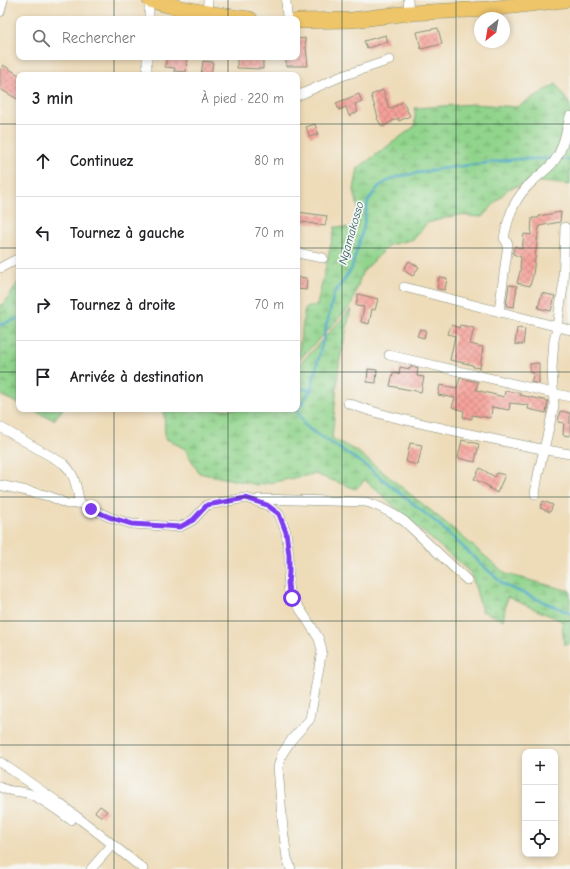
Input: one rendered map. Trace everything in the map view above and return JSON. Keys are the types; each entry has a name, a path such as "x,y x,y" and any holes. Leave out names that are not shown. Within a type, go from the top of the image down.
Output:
{"main road":[{"path":"149,0 171,6 208,7 240,16"},
{"path":"300,21 352,20 408,7 487,5 560,0"}],"street":[{"path":"0,12 3,0"},
{"path":"149,0 149,16"},
{"path":"286,0 287,16"},
{"path":"148,60 148,72"},
{"path":"300,95 342,76 390,60"},
{"path":"499,311 508,244 504,238 513,205 520,194 532,181 549,168 556,160 570,116"},
{"path":"535,494 554,406 552,368 554,340 562,287 565,227"},
{"path":"300,254 323,258"},
{"path":"0,268 16,260"},
{"path":"404,287 570,330"},
{"path":"389,355 570,397"},
{"path":"348,403 365,410 395,417 544,450 570,454"},
{"path":"0,427 64,464 71,471 74,478 80,503"},
{"path":"0,485 43,494 68,504 80,503 109,517 132,524 180,527 193,520 207,505 246,498 366,502 396,515 404,521 467,580"},
{"path":"246,498 267,505 279,514 286,532 289,555 289,592 319,639 322,650 310,719 292,739 282,754 278,767 282,829 287,858 291,869"},
{"path":"0,762 102,836 143,869"},
{"path":"2,789 28,793 39,798 84,829 102,836"},
{"path":"91,869 112,845"}],"green space":[{"path":"556,84 570,105 570,185 532,181 508,189 482,217 457,215 427,223 414,239 389,245 362,273 351,306 300,359 300,342 305,308 317,305 335,227 357,228 358,208 354,190 358,168 415,126 415,108 473,104 517,107"},
{"path":"16,286 16,403 0,395 0,304 3,306"},
{"path":"351,309 339,364 332,438 358,452 506,574 570,591 570,644 564,644 562,621 507,597 503,620 482,611 471,573 365,480 356,489 315,474 258,485 199,473 185,449 165,438 164,412 300,412 300,364"},
{"path":"37,412 61,412 54,420"}],"building":[{"path":"438,28 442,44 421,49 417,32"},
{"path":"386,35 388,42 367,48 364,41"},
{"path":"305,38 308,66 286,66 286,60 300,60 300,39"},
{"path":"166,60 187,60 186,72 174,71 175,68 165,67"},
{"path":"237,60 263,60 263,69 237,68"},
{"path":"203,61 213,62 211,72 201,72"},
{"path":"3,65 16,73 16,98 0,89 0,70"},
{"path":"383,90 389,109 403,102 410,116 399,121 398,118 382,127 377,118 378,117 371,95"},
{"path":"359,94 362,102 355,104 358,112 349,116 346,107 339,110 336,103"},
{"path":"315,124 318,134 310,137 306,127"},
{"path":"300,212 327,216 325,226 300,222"},
{"path":"561,212 560,222 539,226 533,275 530,286 517,283 521,268 521,257 513,254 513,252 515,246 522,249 524,234 531,235 532,218 539,218 539,216"},
{"path":"409,261 419,267 413,276 403,270"},
{"path":"300,277 307,278 306,290 300,289"},
{"path":"439,277 447,278 445,290 437,289"},
{"path":"509,285 517,286 514,307 506,306"},
{"path":"542,293 555,296 551,311 538,308"},
{"path":"358,294 378,299 375,310 372,309 369,324 361,322 364,307 356,306"},
{"path":"451,325 459,328 460,325 474,328 470,344 483,347 480,368 450,360 455,336 448,334"},
{"path":"517,328 525,329 523,345 515,344"},
{"path":"420,329 426,330 424,338 417,336"},
{"path":"539,363 539,384 531,382 534,373 530,373 530,364"},
{"path":"411,366 418,368 417,376 424,377 421,392 390,386 393,373 399,374 400,367 410,369"},
{"path":"368,369 377,370 376,383 367,382"},
{"path":"460,378 478,382 476,390 504,397 505,391 520,393 520,395 548,401 546,413 528,409 529,405 510,403 509,410 492,407 491,418 472,415 472,419 463,417 464,411 452,407 455,398 438,395 440,385 457,388"},
{"path":"560,411 570,413 570,436 563,435 564,423 558,422"},
{"path":"462,440 479,444 475,462 458,458"},
{"path":"410,443 422,445 418,465 406,462"},
{"path":"480,468 495,477 497,473 505,475 497,493 489,488 490,487 474,479"},
{"path":"543,501 553,505 550,512 540,508"},
{"path":"100,806 107,811 102,817 95,812"}],"waterway":[{"name":"Ngamakosso","path":"300,388 311,390 334,294 351,270 363,229 368,201 379,186 396,177 439,169 518,159 552,159"},
{"name":"Ngamakosso","path":"559,159 570,160"},
{"name":"Ngamakosso","path":"0,325 16,319"},
{"path":"300,406 311,390"},
{"path":"298,412 306,427 365,465 437,523 504,585 570,613"}],"route":[{"path":"91,509 109,517 132,524 180,527 193,520 207,505 246,498 267,505 279,514 286,532 289,555 288,584 289,592 292,598"}]}
